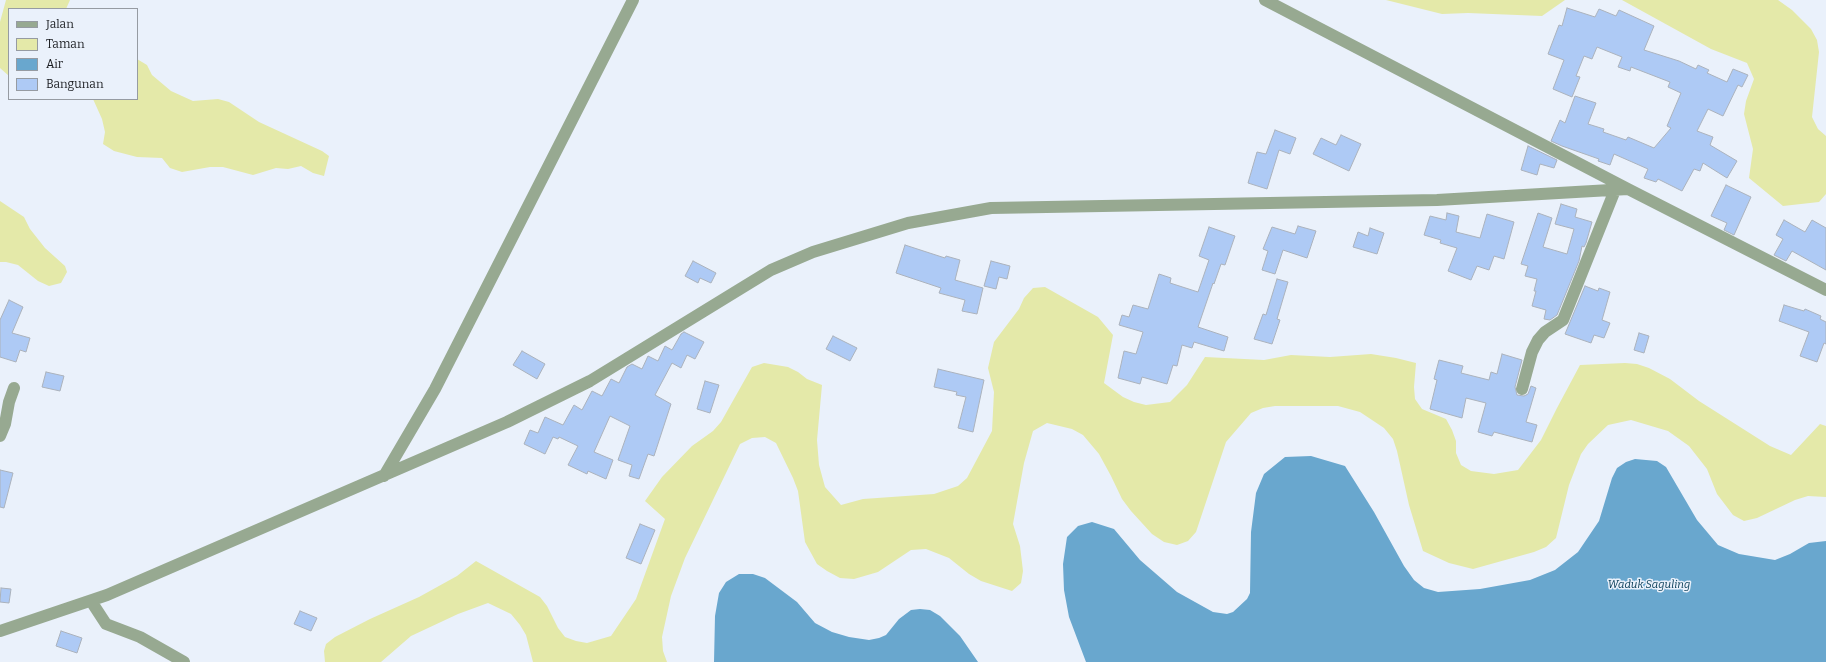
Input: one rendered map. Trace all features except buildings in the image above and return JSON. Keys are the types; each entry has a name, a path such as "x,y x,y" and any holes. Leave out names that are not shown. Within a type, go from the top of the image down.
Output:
{"street":[{"path":"384,476 435,389 633,0"},
{"path":"1265,0 1628,189 1826,290"},
{"path":"0,631 91,601 507,422 590,381 771,270 813,252 908,223 991,208 1437,200 1628,189"},
{"path":"1522,389 1532,352 1538,340 1545,332 1564,320 1615,190"},
{"path":"0,436 5,424 9,402 14,388"},
{"path":"91,601 106,624 140,636 184,662"}],"green space":[{"path":"6,0 70,0 66,8 8,8 8,75 0,68 0,22"},
{"path":"1386,0 1565,0 1542,16 1468,13 1442,14"},
{"path":"1622,0 1778,0 1792,10 1811,29 1817,40 1819,52 1812,117 1818,129 1826,136 1826,194 1819,202 1783,206 1749,178 1753,149 1744,114 1746,101 1754,79 1747,63 1711,49"},
{"path":"138,60 147,65 152,75 171,91 193,101 218,99 229,102 259,122 322,151 329,156 324,176 313,173 301,166 288,169 276,168 253,175 223,167 210,167 182,172 170,168 162,158 137,157 114,151 103,144 105,132 102,119 93,100 138,100"},
{"path":"0,201 24,217 30,229 45,248 65,266 67,272 61,283 49,286 38,281 18,265 0,262"},
{"path":"1045,287 1098,317 1113,335 1104,383 1123,397 1134,402 1146,405 1170,402 1187,385 1205,357 1264,360 1291,355 1330,357 1371,354 1396,358 1416,363 1414,387 1415,399 1422,409 1446,419 1456,441 1456,453 1461,465 1471,471 1494,474 1518,470 1541,440 1580,365 1625,363 1637,364 1649,368 1670,379 1699,401 1770,446 1791,455 1820,424 1826,426 1826,497 1808,496 1795,500 1757,518 1744,521 1733,515 1717,494 1707,469 1689,446 1668,431 1631,420 1608,425 1588,444 1581,454 1569,485 1556,538 1546,547 1534,552 1473,569 1449,563 1423,551 1409,505 1397,451 1393,439 1384,428 1360,412 1338,406 1275,406 1263,408 1251,413 1226,442 1196,532 1188,541 1177,545 1164,542 1152,534 1131,511 1122,499 1099,454 1083,435 1072,429 1047,423 1033,431 1024,463 1013,524 1020,546 1023,571 1021,583 1012,591 981,581 969,574 949,558 926,549 911,550 878,572 854,579 840,578 827,571 817,564 805,542 798,491 776,443 765,437 752,438 740,444 685,558 671,596 662,637 663,651 667,662 533,662 526,635 520,625 511,614 488,603 458,614 411,636 381,662 325,662 324,651 326,644 335,637 370,619 419,597 457,576 476,561 540,597 565,637 587,643 611,636 636,599 665,519 645,501 662,477 692,446 713,431 721,422 752,367 764,363 788,367 807,379 822,385 817,440 819,465 825,487 841,505 863,499 934,494 958,486 967,478 992,431 994,392 988,368 994,342 1019,309 1024,298 1033,288"}],"water":[{"name":"Waduk Saguling","path":"1311,456 1345,466 1374,512 1404,566 1414,580 1424,588 1438,592 1480,589 1530,580 1555,570 1578,552 1599,521 1612,478 1617,468 1626,462 1635,459 1657,461 1666,467 1697,520 1718,545 1739,554 1775,560 1790,554 1809,543 1826,541 1826,662 1086,662 1069,617 1064,590 1063,564 1067,537 1078,526 1092,522 1114,529 1140,560 1177,592 1213,612 1227,614 1233,612 1247,599 1250,593 1251,532 1256,493 1264,474 1285,457"},
{"path":"739,574 753,574 765,578 797,602 815,623 832,632 849,637 869,640 879,638 886,635 899,619 911,610 930,610 940,616 960,636 978,662 714,662 715,616 719,593 726,582"}]}
